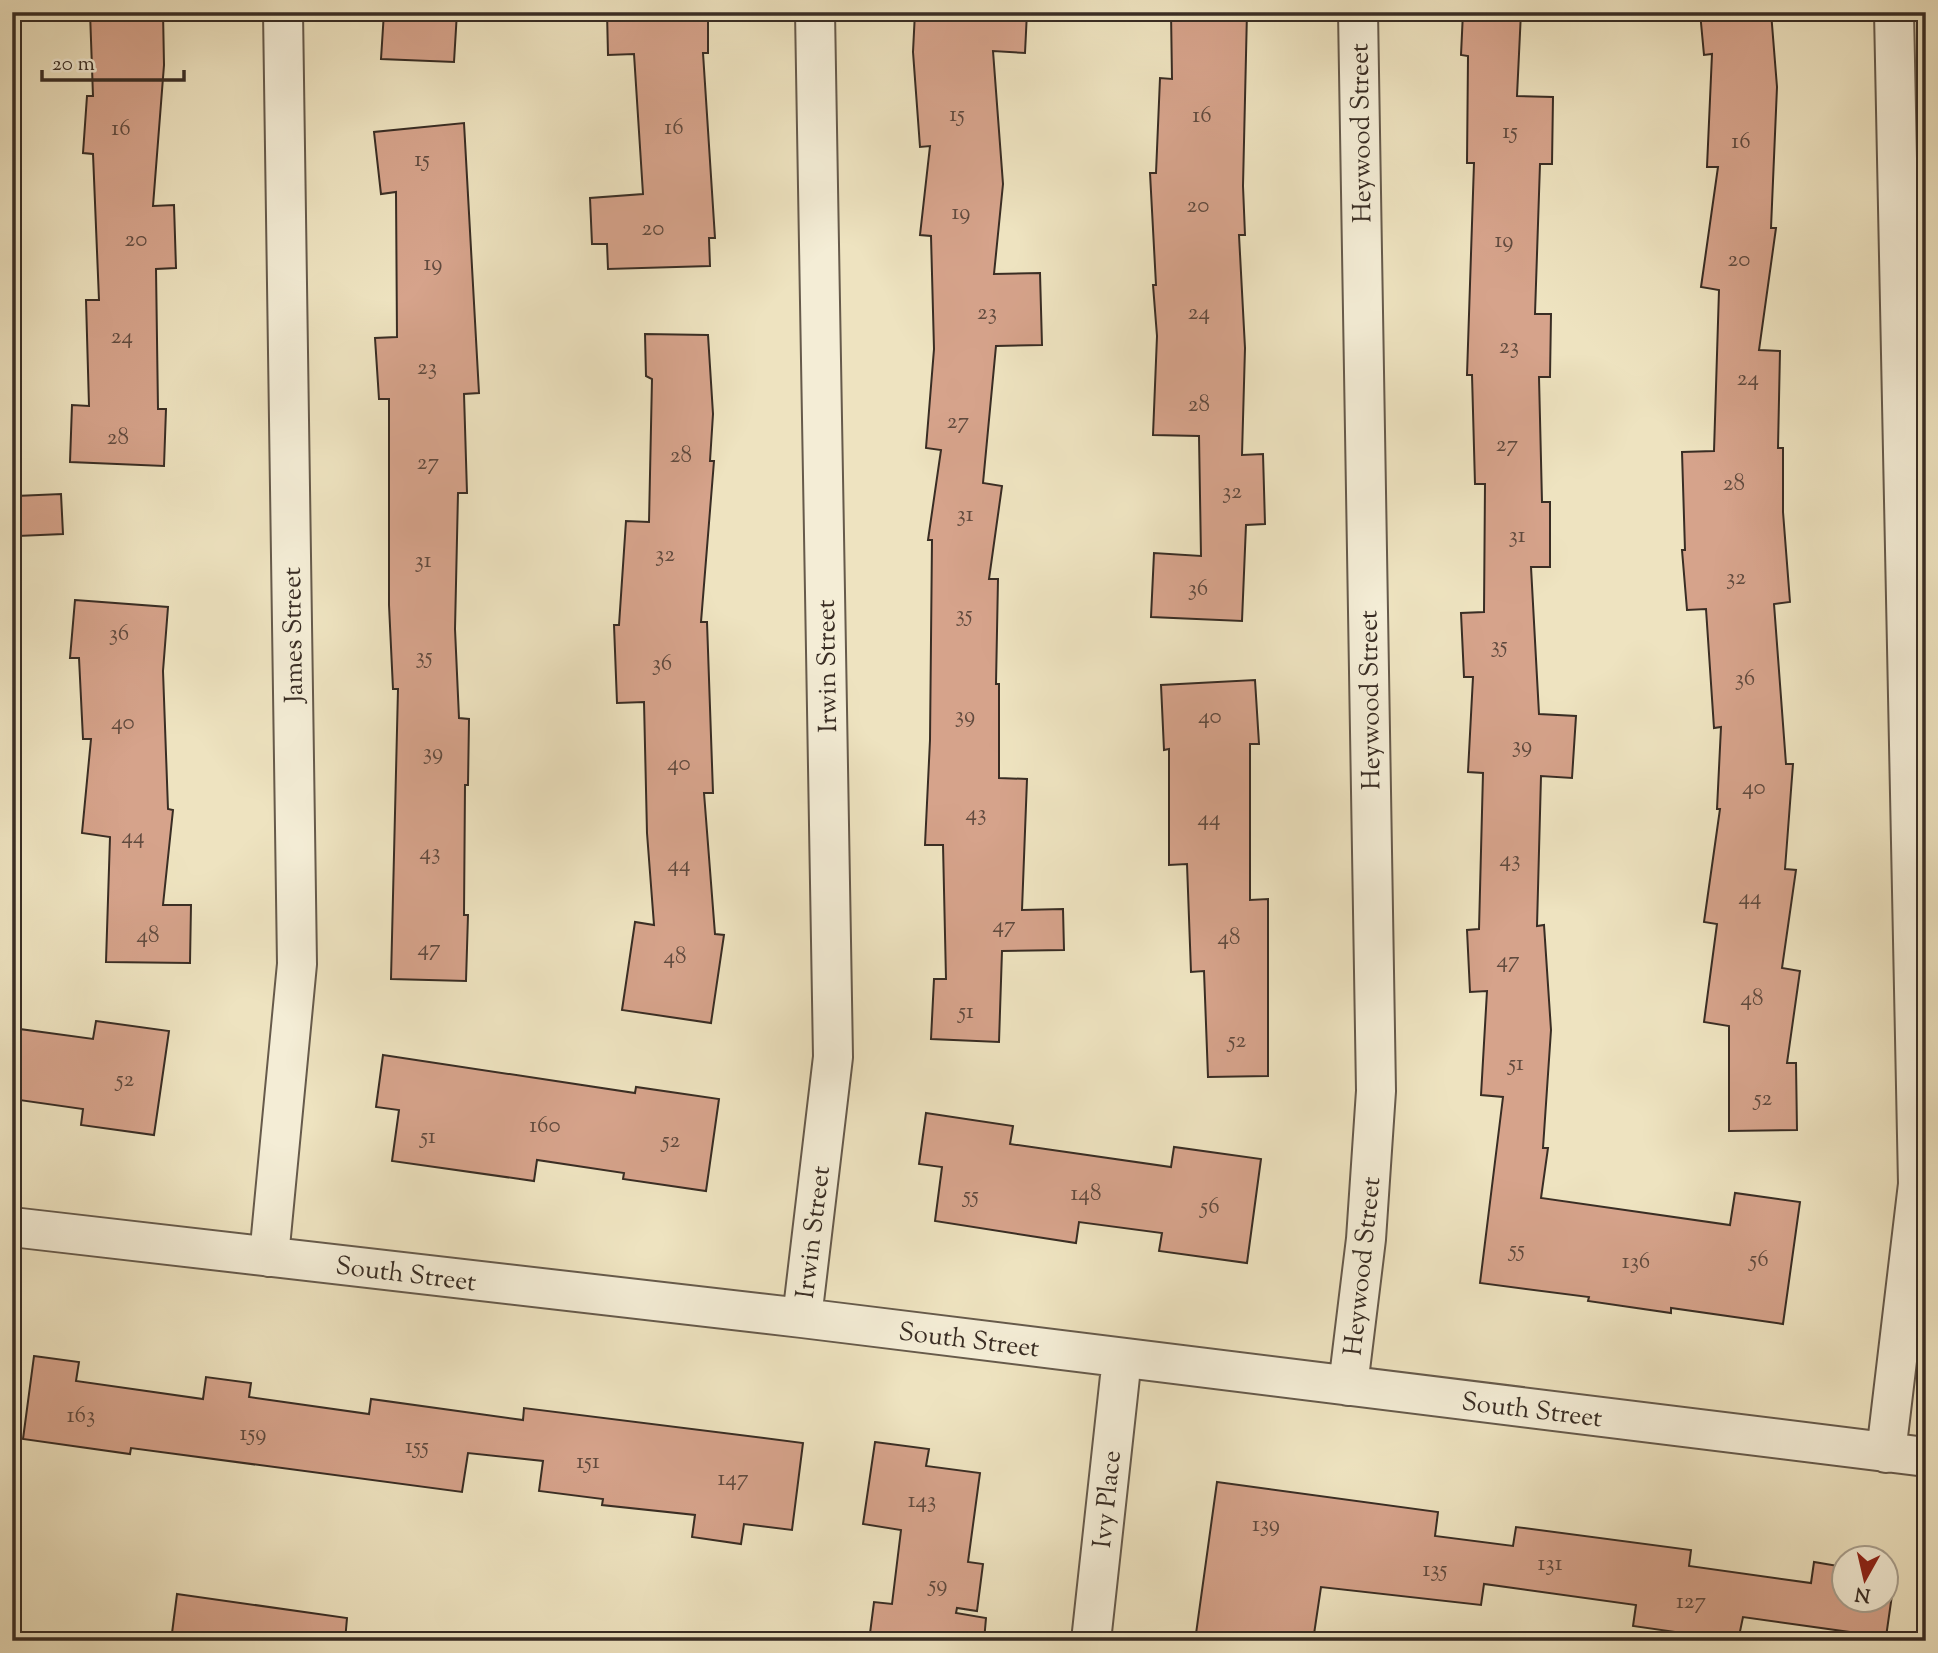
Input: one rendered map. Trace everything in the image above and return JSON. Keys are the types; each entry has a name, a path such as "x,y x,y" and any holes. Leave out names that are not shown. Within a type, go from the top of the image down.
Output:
{"street":[{"name":"James Street","path":"269,1257 297,964 283,12"},
{"name":"Irwin Street","path":"802,1318 833,1057 815,12"},
{"name":"Heywood Street","path":"1348,1386 1366,1239 1376,1091 1359,12"},
{"path":"1886,1452 1918,1184 1894,12"},
{"name":"South Street","path":"12,1227 802,1318 1926,1457"},
{"name":"Ivy Place","path":"1091,1641 1122,1358"}],"building":[{"path":"90,12 163,12 164,65 153,206 174,205 176,268 156,269 158,409 166,409 164,466 70,462 72,405 89,406 86,300 99,300 93,154 83,153 87,96 93,96"},
{"path":"384,12 457,12 454,62 381,59"},
{"path":"607,12 708,12 708,53 703,53 715,238 709,238 710,266 608,269 607,244 592,244 590,198 643,194 634,54 608,55"},
{"path":"915,12 1027,12 1025,53 993,51 1003,184 994,274 1040,273 1042,345 996,346 983,483 1002,486 989,579 998,579 996,684 999,684 999,778 1027,779 1022,910 1063,909 1064,950 1002,951 999,1042 931,1039 934,979 946,979 943,845 925,845 930,740 932,540 928,540 941,450 926,448 934,349 931,236 920,235 930,146 920,147 913,52"},
{"path":"1171,12 1247,12 1243,186 1245,235 1239,235 1245,348 1242,455 1263,454 1265,524 1246,525 1242,621 1151,617 1154,553 1201,556 1199,436 1153,435 1157,336 1150,173 1156,173 1160,78 1172,79"},
{"path":"1463,12 1521,12 1517,96 1553,97 1552,164 1540,164 1535,314 1551,314 1550,377 1539,377 1542,502 1550,502 1550,567 1531,567 1539,714 1576,716 1572,778 1541,776 1537,926 1544,925 1551,1030 1543,1148 1548,1148 1541,1198 1730,1225 1735,1193 1800,1202 1783,1324 1671,1308 1671,1313 1588,1301 1589,1297 1480,1283 1503,1097 1481,1095 1487,991 1470,992 1467,930 1479,929 1483,773 1468,772 1473,677 1464,677 1461,613 1484,612 1485,484 1475,484 1472,375 1467,375 1474,163 1467,163 1468,56 1461,55"},
{"path":"1700,12 1771,12 1777,87 1771,228 1776,228 1759,350 1780,351 1778,448 1783,448 1783,512 1790,602 1774,604 1786,764 1793,764 1785,869 1796,870 1782,968 1800,971 1787,1063 1796,1063 1797,1130 1729,1131 1729,1026 1704,1022 1717,924 1704,922 1720,809 1717,809 1721,727 1714,728 1706,609 1687,610 1682,550 1685,550 1682,452 1714,451 1719,290 1701,287 1718,167 1707,167 1712,54 1704,55"},
{"path":"464,123 479,393 464,394 467,493 458,493 455,629 459,718 469,719 468,785 465,785 464,915 468,915 466,981 391,979 398,689 393,689 389,605 389,399 379,399 375,338 397,337 396,192 381,194 374,132"},
{"path":"645,334 708,335 713,414 710,461 714,461 701,622 707,622 713,793 704,793 715,934 724,935 711,1023 622,1010 635,922 654,925 647,833 644,702 617,703 614,625 619,625 626,521 649,522 652,379 646,376"},
{"path":"61,494 63,534 18,536 16,496"},
{"path":"75,600 168,607 163,671 168,809 173,810 163,905 191,905 190,963 106,962 110,837 82,833 91,739 83,739 79,658 70,658"},
{"path":"1255,680 1259,744 1250,744 1250,900 1268,899 1268,1076 1208,1077 1204,971 1191,972 1187,864 1169,865 1169,749 1164,750 1161,685"},
{"path":"96,1021 169,1031 154,1135 81,1125 83,1109 12,1099 12,1028 93,1039"},
{"path":"383,1055 635,1093 636,1087 719,1099 706,1191 623,1179 624,1173 537,1160 534,1181 392,1161 399,1110 376,1107"},
{"path":"926,1113 1013,1126 1010,1144 1171,1167 1174,1147 1261,1159 1247,1263 1159,1251 1162,1233 1079,1222 1076,1243 935,1221 942,1167 919,1164"},
{"path":"34,1356 79,1362 76,1381 203,1399 206,1377 251,1383 249,1397 369,1414 371,1399 523,1420 524,1408 803,1443 792,1530 744,1524 741,1544 692,1537 695,1515 602,1505 603,1499 539,1491 543,1461 468,1453 462,1492 131,1448 130,1454 23,1439"},
{"path":"875,1442 929,1449 926,1466 980,1473 968,1562 983,1564 977,1611 957,1608 956,1613 986,1618 984,1641 869,1641 874,1602 892,1604 901,1530 863,1524"},
{"path":"1217,1482 1438,1512 1435,1536 1513,1546 1516,1527 1691,1550 1689,1566 1811,1583 1814,1562 1829,1564 1829,1614 1889,1614 1886,1637 1743,1617 1738,1641 1633,1626 1636,1605 1484,1584 1481,1605 1321,1587 1313,1641 1195,1641"},
{"path":"177,1594 347,1618 345,1641 171,1641"}]}
